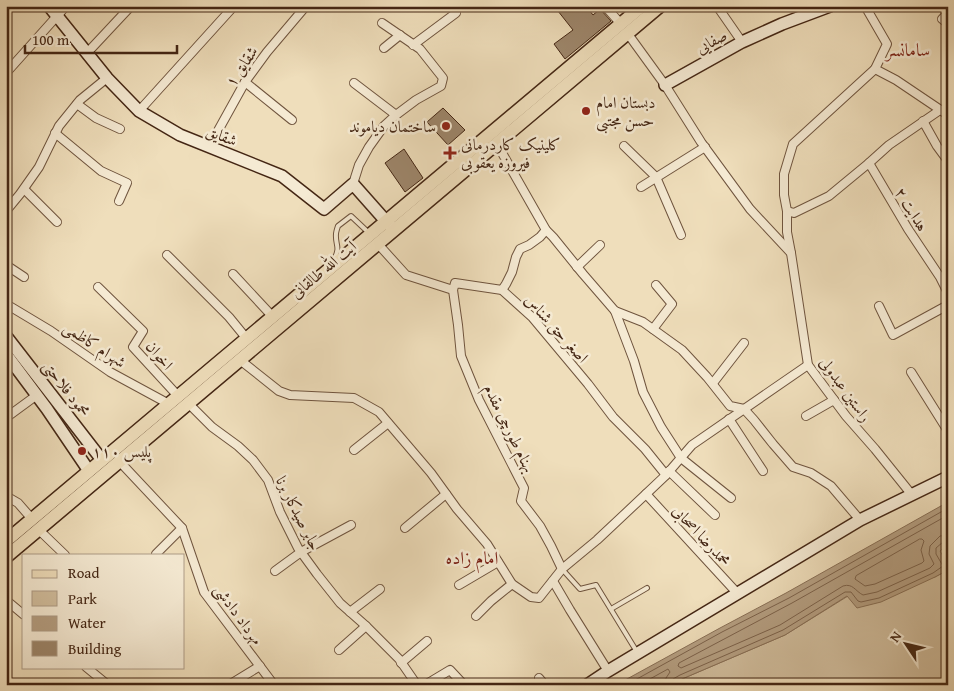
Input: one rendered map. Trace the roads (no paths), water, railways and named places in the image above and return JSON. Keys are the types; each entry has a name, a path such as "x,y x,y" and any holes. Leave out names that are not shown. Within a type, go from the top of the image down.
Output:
{"main road":[{"name":"آیت الله طالقانی","path":"390,226 497,144 624,29 642,6"},
{"name":"آیت الله طالقانی","path":"6,557 89,471 120,462 179,402 240,360 374,239 624,29 660,6"},
{"name":"آیت الله طالقانی","path":"6,541 36,524 179,402 247,339 330,268 374,239"}],"street":[{"path":"6,73 53,11 66,6"},
{"path":"86,53 131,6"},
{"path":"139,111 234,6"},
{"name":"شقایق ۱","path":"209,147 245,82 267,52 306,6"},
{"path":"605,6 665,85 705,147 750,209 791,253"},
{"path":"717,6 742,42"},
{"name":"صفایی","path":"665,85 742,42 782,24 830,6"},
{"path":"865,6 887,44 875,69 896,80 948,115"},
{"name":"شقایق","path":"53,11 107,78 139,111 180,135 282,176 324,209 353,184"},
{"path":"413,45 456,13"},
{"path":"948,13 942,19 948,24"},
{"path":"382,23 420,49 444,78 441,86 416,100 384,126 359,165 353,184 390,226"},
{"path":"384,48 400,35"},
{"name":"راستین عبدولی","path":"875,69 793,144 784,174 787,232 808,365 834,400 912,495"},
{"path":"6,212 39,167 59,126 80,100 107,78"},
{"path":"245,82 292,120"},
{"path":"354,83 396,115"},
{"path":"77,104 96,118 120,129"},
{"path":"786,211 794,214 829,196 889,145 940,110"},
{"path":"924,121 937,146 948,161"},
{"path":"55,134 101,171 127,183 119,201"},
{"path":"497,144 546,230 615,311 634,361 643,392 661,427 681,458 731,498"},
{"path":"624,146 656,177 681,235"},
{"path":"641,187 705,147"},
{"name":"هدایت ۲","path":"869,163 948,293"},
{"path":"24,189 57,222"},
{"path":"502,290 512,272 520,249 540,237 546,230"},
{"name":"اصغر حق شناس","path":"374,239 406,276 453,290 455,283 502,290 532,317 588,384 613,418 667,473 715,516"},
{"path":"577,267 600,245"},
{"path":"167,255 230,317 247,339"},
{"path":"6,265 24,277"},
{"path":"233,274 273,317"},
{"path":"653,329 672,304 656,285"},
{"name":"اخوان","path":"98,287 143,331 133,347 179,402"},
{"name":"بهنام طورچی مقدم","path":"453,290 461,356 479,400 524,488 521,501 540,526 562,568"},
{"name":"شهرام کاظمی","path":"6,304 110,372 179,402"},
{"path":"879,306 893,335 948,305"},
{"path":"615,311 643,322 682,350 707,376 730,406 744,409 793,467 811,473 831,486 860,520"},
{"name":"محمود فلاحتی","path":"6,336 12,355 37,395 52,405 89,471"},
{"path":"712,383 744,342"},
{"name":"محمود فلاحتی","path":"12,355 52,405 106,465"},
{"path":"240,360 279,392 354,398 379,412 431,473 487,544 512,584 531,597 539,598 562,568 597,540 646,494 692,445 808,365"},
{"path":"911,372 948,431"},
{"path":"7,417 37,395"},
{"path":"806,416 834,400"},
{"name":"جابر صیدکار برنا","path":"179,402 238,446 253,460 268,480 280,512 301,552 340,602 401,662 417,685"},
{"path":"729,419 763,471"},
{"path":"354,450 388,423"},
{"name":"مهرداد دادشی","path":"120,462 182,528 204,592 274,685"},
{"path":"587,685 860,520 948,477"},
{"path":"406,528 446,494"},
{"name":"محمدرضا اصحابی","path":"646,494 738,594"},
{"path":"6,496 18,503 64,554"},
{"path":"275,571 301,552 351,525"},
{"path":"156,554 182,528"},
{"path":"459,585 498,562"},
{"path":"553,581 608,671"},
{"path":"476,616 512,584"},
{"path":"350,612 380,590"},
{"path":"6,600 22,613"},
{"path":"339,650 366,626"},
{"path":"401,662 427,641"},
{"path":"229,685 260,666"},
{"path":"87,668 108,685"},
{"path":"426,685 450,670 464,685"},
{"path":"539,678 544,685"}],"lane":[{"path":"330,268 337,254 336,236 338,226 351,216 374,239"},
{"path":"562,568 580,589 596,585 638,653"},
{"path":"611,609 648,588"}],"water":[{"path":"948,502 948,544 940,551 948,564 948,570 881,602 857,608 847,596 785,635 682,679 673,685 616,685 786,593"}],"place":[{"name":"دبستان امام حسن مجتبی","path":"586,111"},
{"name":"ساختمان دیاموند","path":"446,126"},
{"name":"کلینیک کاردرمانی فیروزه یعقوبی","path":"450,153"},
{"name":"پلیس ۱۱۰","path":"82,451"}],"district":[{"name":"سامانسر","path":"908,50"},
{"name":"امام زاده","path":"472,558"}]}
